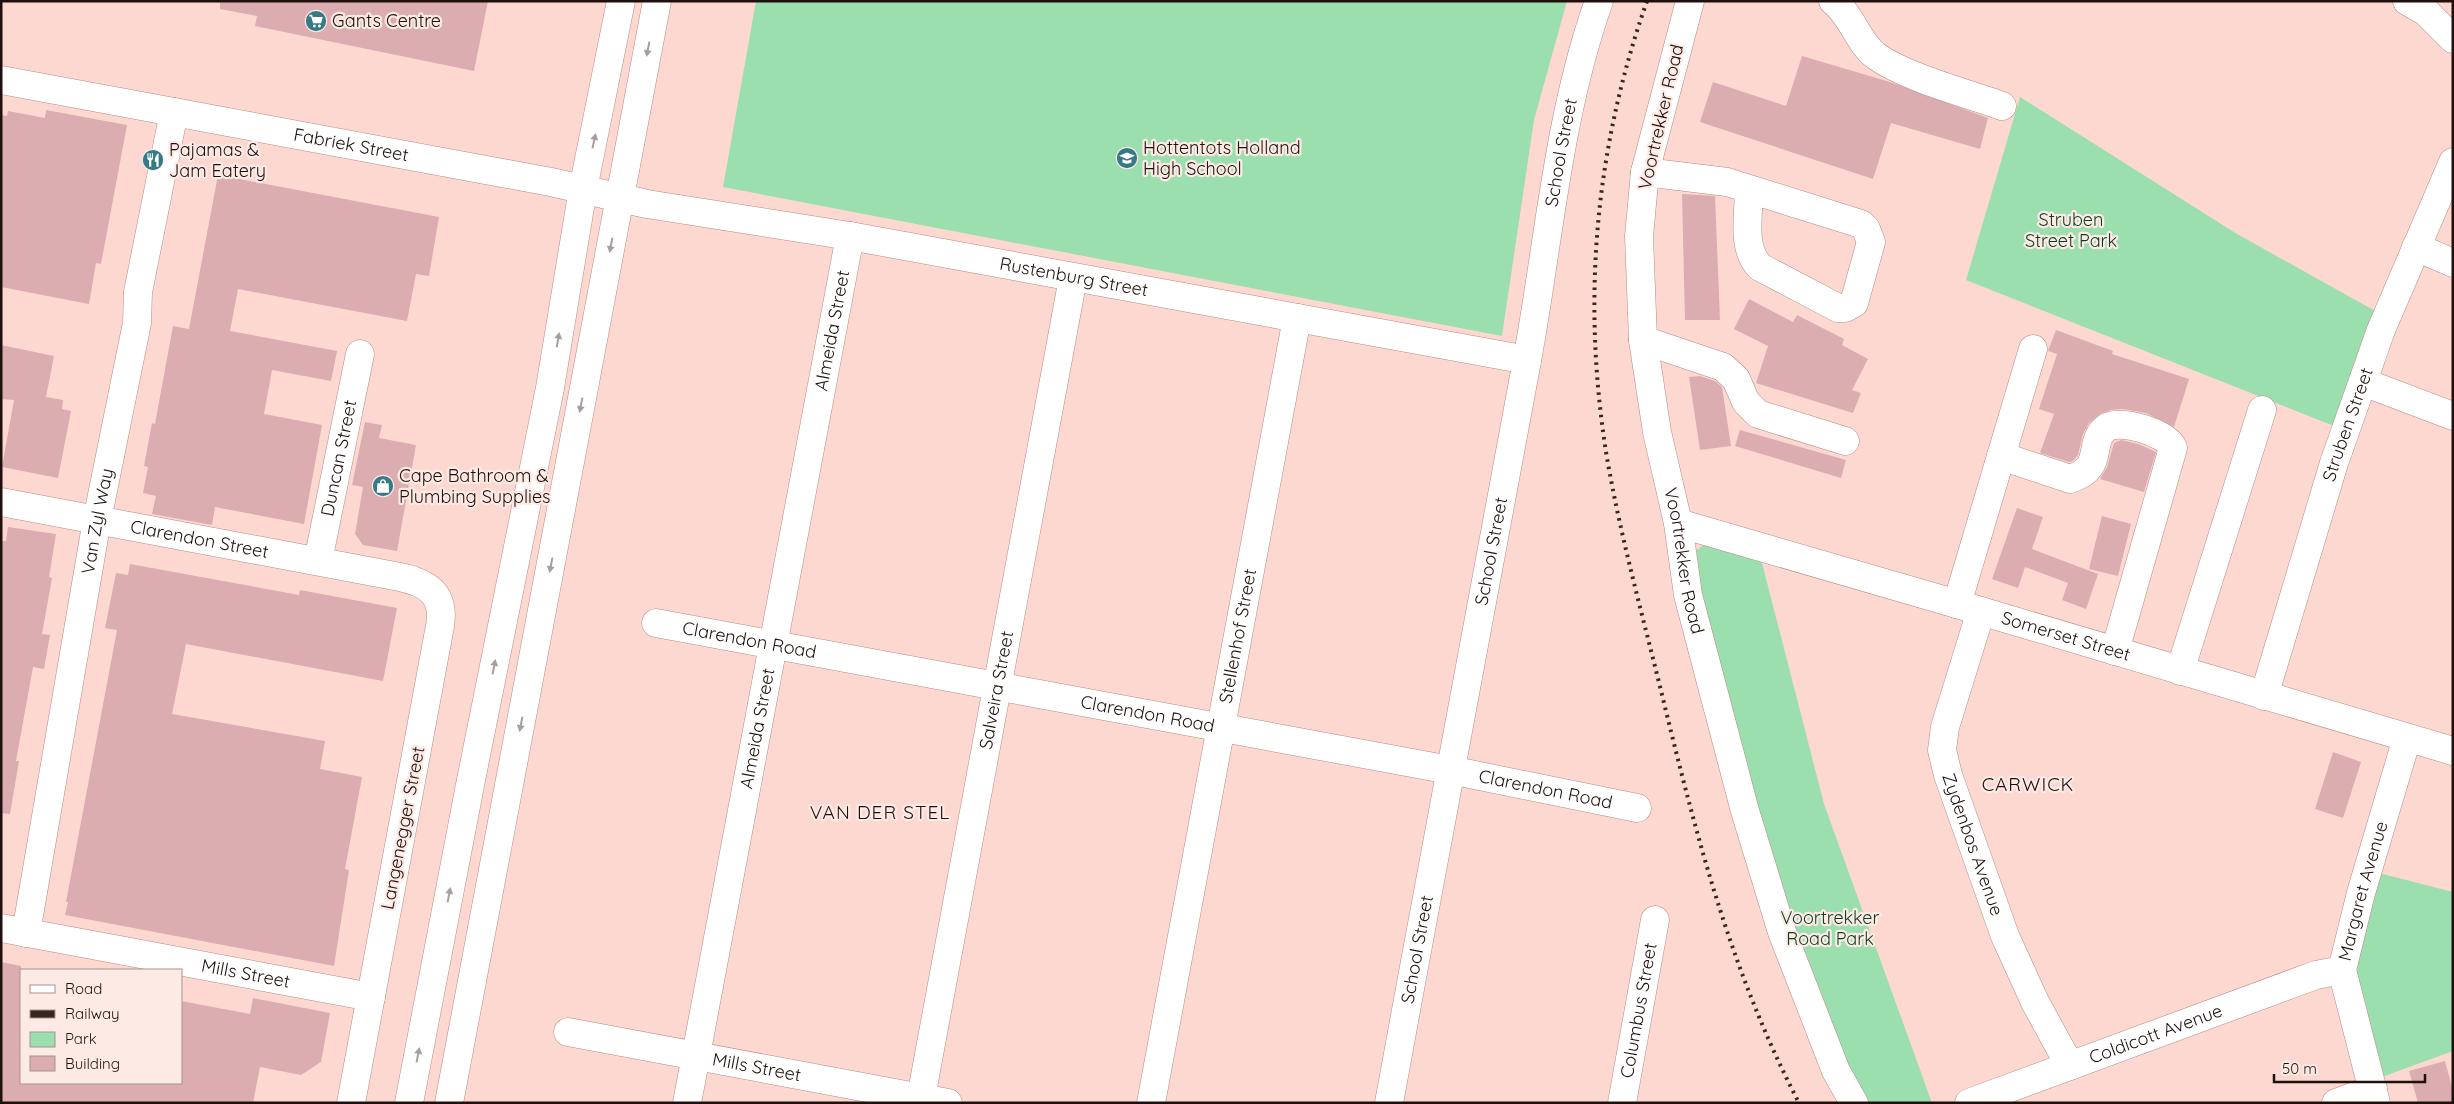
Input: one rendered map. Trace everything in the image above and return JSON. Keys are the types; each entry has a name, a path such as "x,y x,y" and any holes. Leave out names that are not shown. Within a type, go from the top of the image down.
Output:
{"main road":[{"path":"409,1103 550,388 584,189 621,1"},
{"path":"449,1103 620,198 629,139 657,1"},
{"name":"School Street","path":"1389,1103 1527,360 1564,131 1578,69 1599,1"},
{"name":"Voortrekker Road","path":"1690,1 1645,172 1639,236 1643,340 1657,432 1678,523 1688,595 1745,811 1779,923 1836,1071 1854,1103"},
{"path":"1833,1 1855,26 1874,55 1896,68 2002,106"},
{"path":"2417,7 2453,17"},
{"path":"2417,7 2453,39"},
{"name":"Fabriek Street","path":"1,80 584,189 620,198"},
{"name":"Van Zyl Way","path":"13,931 137,323 138,292 174,112"},
{"name":"Struben Street","path":"2264,696 2334,463 2381,330 2453,162"},
{"path":"1645,172 1727,182 1861,224 1866,229 1871,242 1854,303 1845,308 1838,308 1760,268 1754,261 1748,244 1749,189"},
{"name":"Rustenburg Street","path":"620,198 850,236 1527,360"},
{"name":"Almeida Street","path":"687,1103 850,236"},
{"path":"2416,247 2453,263"},
{"name":"Salveira Street","path":"920,1100 1073,278"},
{"name":"Stellenhof Street","path":"1151,1103 1297,318"},
{"path":"1643,340 1727,370 1736,379 1750,407 1758,414 1845,441"},
{"name":"Zydenbos Avenue","path":"2033,349 2001,456 1969,607 1942,750 1948,775 2005,936 2035,1002 2070,1066"},
{"name":"Duncan Street","path":"318,561 360,354"},
{"path":"2363,382 2453,416"},
{"path":"2180,671 2262,410"},
{"path":"2001,456 2070,478 2080,476 2091,466 2102,433 2107,427 2114,424 2127,425 2161,435 2171,443 2172,448 2115,651"},
{"name":"Clarendon Street","path":"1,502 400,576"},
{"name":"Somerset Street","path":"1678,523 1969,607 2453,751"},
{"name":"Langenegger Street","path":"352,1103 442,616 440,606 431,590 423,584 400,576"},
{"name":"Clarendon Road","path":"656,623 1450,770 1637,808"},
{"name":"Margaret Avenue","path":"2374,1096 2342,970 2361,893 2407,738"},
{"name":"Columbus Street","path":"1622,1103 1655,920"},
{"name":"Mills Street","path":"13,931 371,997"},
{"name":"Coldicott Avenue","path":"1970,1103 2316,975 2342,970"},
{"name":"Mills Street","path":"568,1032 920,1100 948,1103"},
{"path":"2336,1103 2374,1096"}],"green space":[{"name":"Hottentots Holland High School","path":"756,1 1567,1 1534,120 1502,336 723,187"},
{"name":"Struben Street Park","path":"2020,97 2237,234 2377,312 2334,426 1966,280"},
{"name":"Voortrekker Road Park","path":"1705,544 1761,559 1824,804 1932,1103 1866,1103 1840,1063 1791,932 1691,564 1693,553"},
{"path":"2379,873 2453,892 2453,1051 2379,1078 2354,970"}],"building":[{"path":"220,1 488,1 474,71 255,26 257,16 220,9"},
{"path":"1802,56 1890,82 1988,118 1980,149 1891,123 1873,179 1700,122 1713,82 1786,106"},
{"path":"46,110 127,125 101,264 96,263 89,304 1,287 1,115 7,116 8,111 45,118"},
{"path":"218,175 439,217 429,276 416,274 407,321 238,289 230,331 337,351 331,381 272,370 264,414 322,425 304,524 215,507 212,525 152,514 156,496 143,493 148,467 144,466 152,423 155,424 173,326 189,329"},
{"path":"1682,194 1715,196 1720,320 1685,320"},
{"path":"1749,299 1793,322 1797,315 1844,339 1842,345 1868,359 1852,390 1861,393 1853,413 1756,383 1768,346 1734,329"},
{"path":"2056,330 2113,351 2112,354 2189,379 2174,427 2146,413 2123,409 2111,410 2100,414 2089,423 2083,434 2078,455 2073,461 2069,462 2040,453 2054,414 2039,409 2057,354 2048,351"},
{"path":"1,345 54,356 46,397 63,400 62,409 71,411 58,478 2,467 14,400 1,399"},
{"path":"1700,376 1715,381 1722,387 1731,446 1700,450 1689,377"},
{"name":"Cape Bathroom & Plumbing Supplies","path":"365,422 382,425 379,438 416,445 397,551 363,545 355,534 363,487 352,485"},
{"path":"1740,430 1846,460 1841,478 1735,446"},
{"path":"2121,440 2138,444 2156,452 2144,492 2100,479 2107,467 2114,443"},
{"path":"2017,508 2043,517 2032,549 2098,574 2086,609 2062,600 2068,583 2025,567 2018,588 1992,579"},
{"path":"2102,516 2131,524 2118,576 2089,569"},
{"path":"8,527 56,534 49,577 52,578 42,634 50,635 44,669 33,667 16,761 19,761 10,814 1,813 1,541 6,541"},
{"path":"130,564 299,595 300,590 397,608 383,681 186,644 172,714 325,741 320,769 362,777 345,869 349,870 334,966 65,915 117,630 105,628 116,573 128,575"},
{"path":"2333,752 2361,762 2343,818 2315,809"},
{"path":"1,962 21,966 20,1084 182,1084 182,1001 250,1014 253,998 330,1013 321,1062 301,1075 260,1067 253,1103 1,1103"},
{"path":"2445,1061 2453,1091 2453,1103 2418,1103 2409,1071"}],"railway":[{"path":"1647,1 1629,57 1615,112 1598,224 1595,337 1606,452 1633,578 1704,857 1719,907 1754,1006 1799,1103"}],"place":[{"name":"Gants Centre","path":"316,21"},
{"name":"Hottentots Holland High School","path":"1127,158"},
{"name":"Pajamas & Jam Eatery","path":"153,160"},
{"name":"Cape Bathroom & Plumbing Supplies","path":"383,486"}],"district":[{"name":"CARWICK","path":"2028,784"},
{"name":"VAN DER STEL","path":"880,812"}]}
